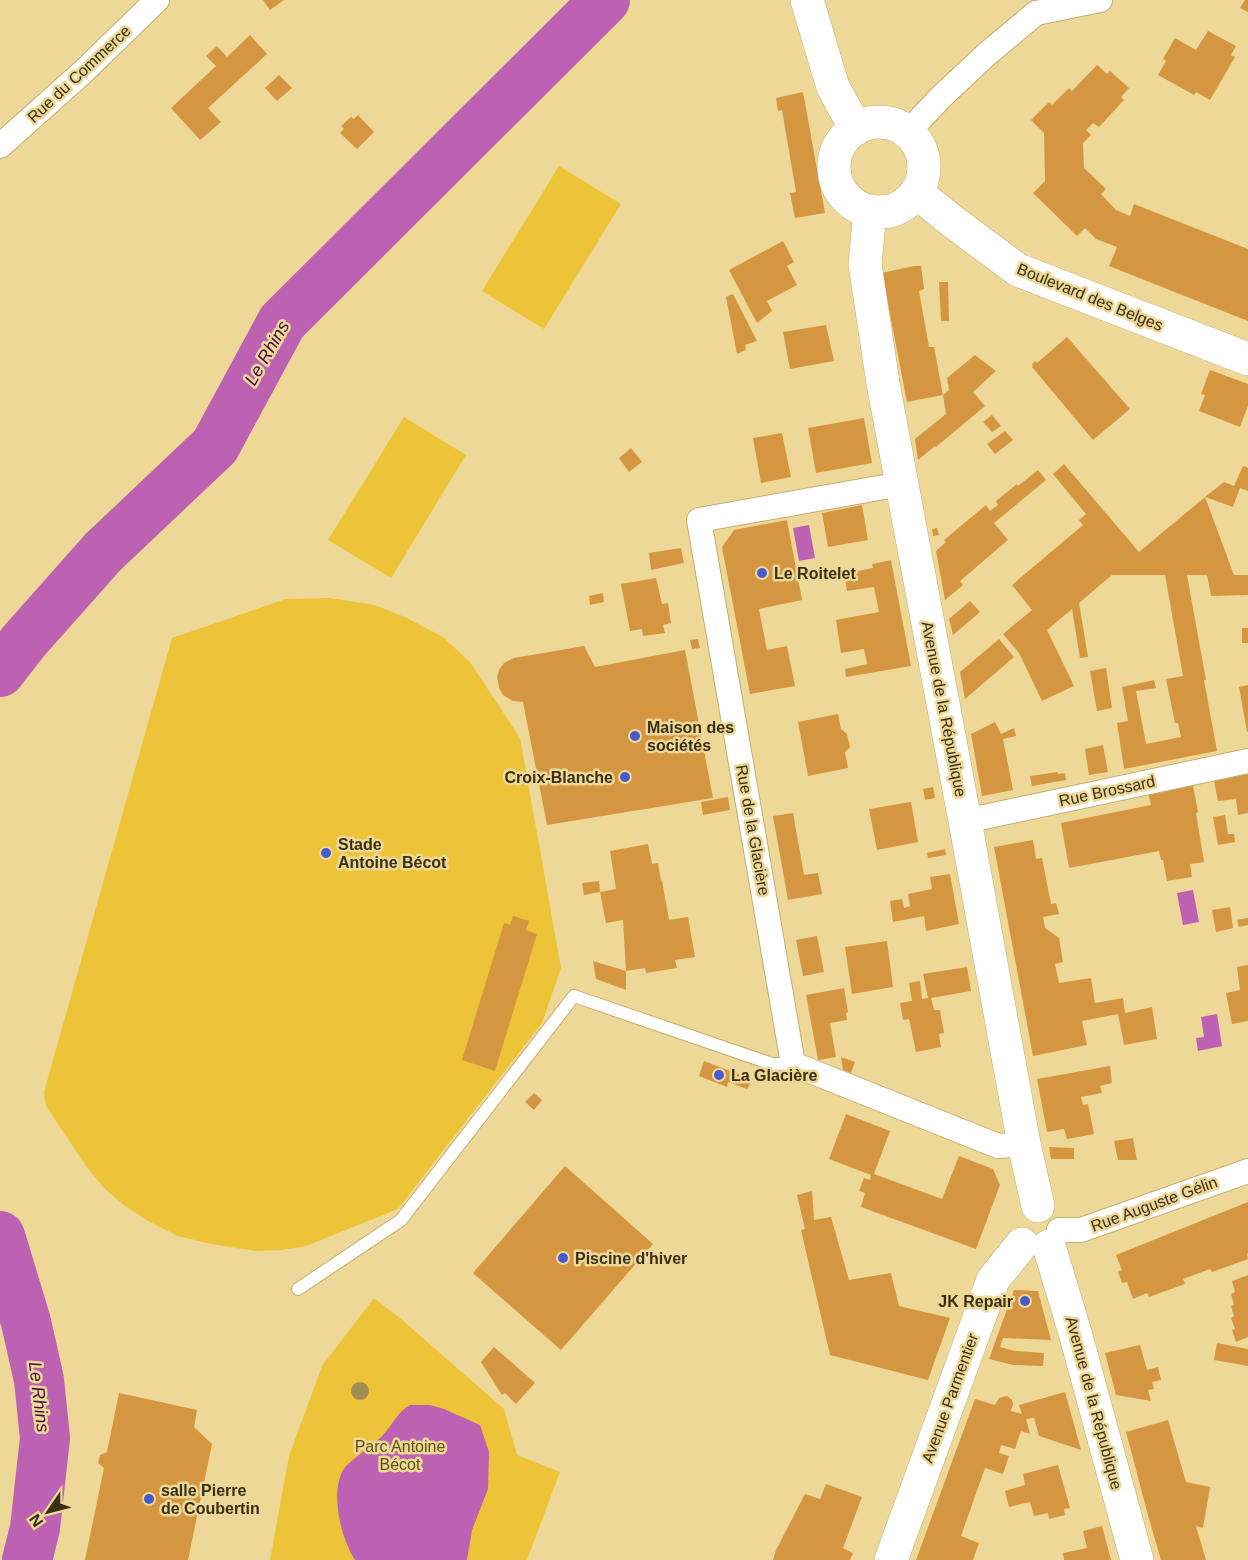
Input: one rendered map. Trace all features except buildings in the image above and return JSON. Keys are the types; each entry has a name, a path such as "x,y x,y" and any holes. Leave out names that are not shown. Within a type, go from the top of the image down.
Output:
{"main road":[{"path":"807,0 833,87 856,129"},
{"path":"882,122 896,125 908,132 917,142 924,168 922,180 916,192 907,202 896,209 883,212 870,211 857,206 847,198 839,187 835,174 838,148 845,137 868,123 882,122"},
{"name":"Boulevard des Belges","path":"916,192 1018,270 1248,359"},
{"name":"Avenue de la République","path":"870,211 865,264 883,383 1024,1144 1038,1206 1051,1211 1059,1222 1044,1240 1070,1315 1137,1560"},
{"name":"Avenue Parmentier","path":"891,1560 993,1280 1044,1240"}],"street":[{"name":"Rue du Commerce","path":"0,146 84,71 157,0"},
{"path":"908,132 1035,7 1100,0"},
{"name":"Rue de la Glacière","path":"793,1064 699,520 901,484"},
{"name":"Rue Brossard","path":"965,821 1248,761"},
{"path":"793,1064 998,1146 1024,1144"},
{"name":"Rue Auguste Gélin","path":"1044,1240 1081,1230 1248,1171"}],"lane":[{"path":"298,1289 401,1220 574,996 772,1065 793,1064"}],"green space":[{"path":"559,166 621,204 544,329 482,291"},
{"path":"404,417 466,455 391,578 328,540"},
{"name":"Stade Antoine Bécot","path":"330,598 375,605 407,618 443,637 470,662 520,738 561,968 542,1023 398,1209 306,1246 255,1251 178,1236 125,1206 104,1188 86,1166 46,1106 44,1092 172,638 286,599"},
{"name":"Parc Antoine Bécot","path":"374,1298 504,1409 517,1455 560,1472 527,1560 270,1560 289,1456 322,1366"}],"shaded area":[{"path":"809,525 815,558 799,561 793,528"},
{"path":"1193,890 1199,922 1183,925 1177,893"},
{"path":"1217,1014 1222,1046 1198,1051 1196,1038 1204,1037 1201,1017"},
{"path":"410,1405 430,1405 444,1409 480,1425 489,1452 488,1489 472,1530 467,1560 355,1560 345,1540 337,1503 339,1480 343,1470 382,1436 402,1411"}],"waterway":[{"name":"Le Rhins","path":"0,672 24,641 103,552 215,446 282,322 605,0"},
{"name":"Le Rhins","path":"0,1236 26,1322 39,1380 45,1438 35,1528 27,1560"}],"place":[{"name":"Le Roitelet","path":"762,573"},
{"name":"Maison des sociétés","path":"635,736"},
{"name":"Croix-Blanche","path":"625,777"},
{"name":"Stade Antoine Bécot","path":"326,853"},
{"name":"La Glacière","path":"719,1075"},
{"name":"Piscine d'hiver","path":"563,1258"},
{"name":"JK Repair","path":"1025,1301"},
{"name":"salle Pierre de Coubertin","path":"149,1499"}]}
